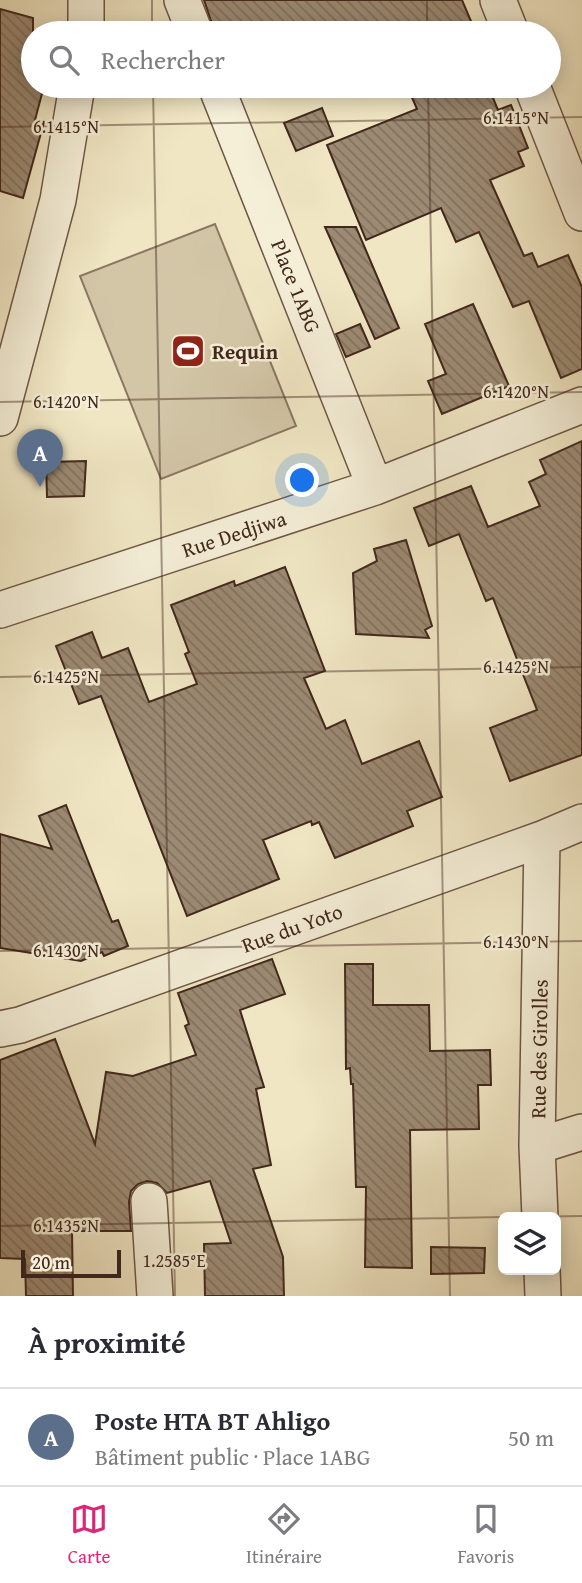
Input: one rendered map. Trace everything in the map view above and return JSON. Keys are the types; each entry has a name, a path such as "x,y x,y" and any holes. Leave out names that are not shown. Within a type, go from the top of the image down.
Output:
{"street":[{"path":"86,0 86,21"},
{"path":"182,0 190,21"},
{"path":"498,0 506,21"},
{"path":"0,418 58,200 75,98"},
{"name":"Place 1ABG","path":"221,98 375,487"},
{"path":"537,98 582,213"},
{"name":"Rue Dedjiwa","path":"0,610 375,487 582,405"},
{"name":"Rue du Yoto","path":"0,1029 20,1025 542,839 582,822"},
{"name":"Rue des Girolles","path":"540,1212 537,1146 542,839"},
{"path":"537,1146 582,1132"},
{"path":"149,1200 155,1296"},
{"path":"542,1275 543,1296"}],"shaded area":[{"name":"Requin","path":"215,224 296,426 161,479 80,276"}],"building":[{"path":"204,0 462,0 471,21 211,21"},
{"path":"0,9 33,18 33,21 21,21 21,98 41,98 35,120 44,122 23,198 0,191"},
{"path":"412,98 493,98 498,110 511,105 528,148 518,152 524,166 490,180 524,256 532,253 538,267 568,255 582,287 582,369 561,378 529,301 513,307 479,232 456,242 441,208 366,240 327,145 417,109"},
{"path":"322,108 333,136 296,151 284,123"},
{"path":"325,227 356,227 399,328 375,339"},
{"path":"473,304 509,386 442,414 428,381 446,374 425,324"},
{"path":"360,324 370,347 346,357 336,334"},
{"path":"582,441 582,755 510,781 490,728 537,710 493,598 486,601 459,534 429,546 414,508 471,486 488,527 540,506 529,482 546,474 540,460"},
{"path":"86,461 84,496 47,497 46,462"},
{"path":"406,540 432,626 425,630 429,638 356,634 353,573 377,561 374,549"},
{"path":"285,567 325,671 304,678 326,729 345,720 362,764 419,741 442,797 407,811 413,826 335,858 319,822 312,825 311,821 263,840 279,879 187,916 101,696 79,704 56,646 92,632 102,658 128,648 149,702 197,684 185,654 189,652 171,605 234,581 235,586"},
{"path":"66,805 112,922 118,920 128,946 104,956 102,952 81,961 0,948 0,834 52,849 39,816"},
{"path":"272,959 285,994 240,1010 264,1087 256,1089 271,1165 253,1169 283,1257 284,1296 205,1296 204,1244 231,1243 210,1181 167,1193 157,1183 147,1181 138,1184 131,1191 131,1231 72,1231 73,1296 26,1296 25,1259 0,1258 0,1060 55,1039 95,1144 106,1072 133,1076 196,1055 185,1026 189,1024 178,993"},
{"path":"345,964 373,964 373,1005 429,1005 430,1051 490,1050 491,1085 478,1085 479,1129 410,1130 412,1268 365,1267 366,1187 356,1187 353,1084 350,1068 346,1069"},
{"path":"431,1247 485,1248 484,1273 431,1274"}],"place":[{"name":"Requin","path":"188,351"},
{"name":"Poste HTA BT Ahligo","path":"40,487"}]}
